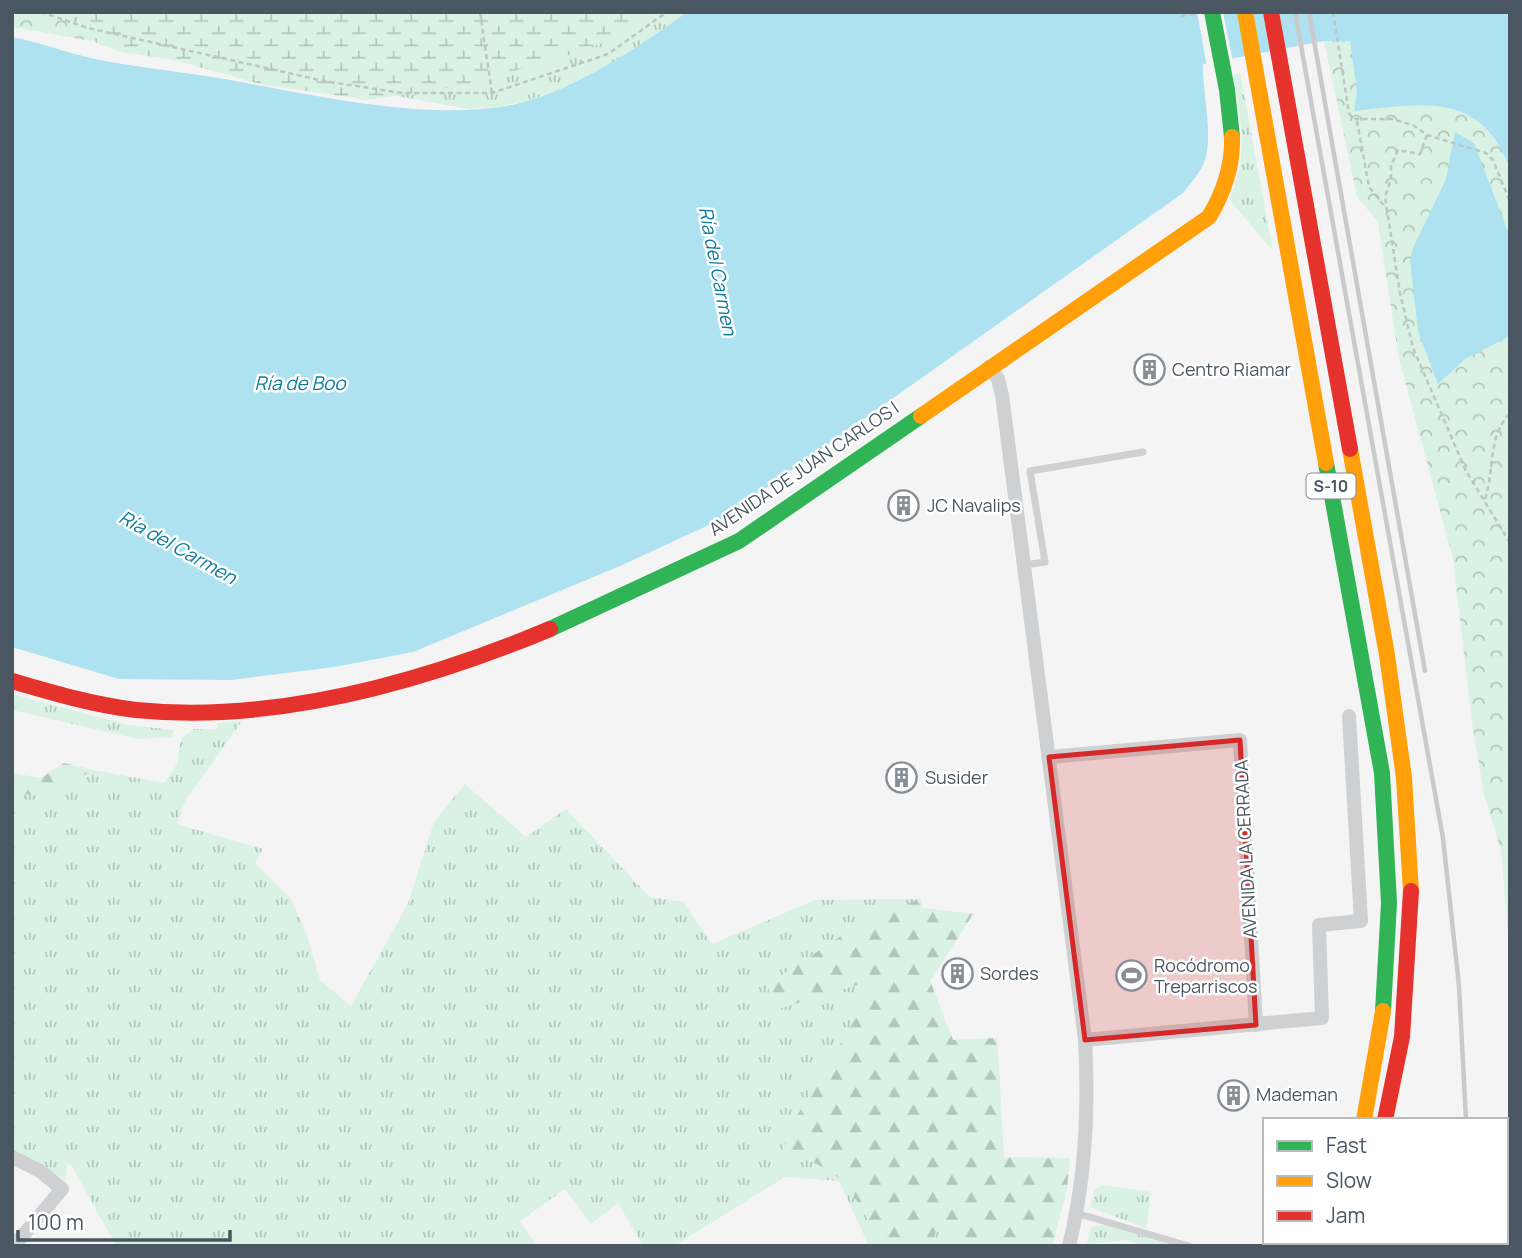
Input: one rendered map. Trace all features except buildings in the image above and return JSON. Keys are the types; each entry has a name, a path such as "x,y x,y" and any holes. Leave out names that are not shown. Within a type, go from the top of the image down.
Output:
{"main road":[{"name":"AVENIDA DE JUAN CARLOS I","path":"12,681 95,704 191,712 282,705 385,687 440,671 606,604 694,565 739,541 1209,217 1221,196 1231,155 1232,128 1212,12"},
{"name":"S-10","path":"1245,12 1382,773 1389,904 1387,965 1382,1024 1364,1118"},
{"name":"S-10","path":"1271,12 1387,655 1404,778 1412,914 1402,1037 1385,1118"}],"street":[{"path":"989,367 998,379 1002,395 1085,1040 1087,1135 1069,1246"},
{"path":"1085,1040 1322,1018 1319,926 1361,921 1360,857 1349,716"},
{"name":"AVENIDA LA CERRADA","path":"1049,757 1240,740 1256,1025"},
{"path":"12,1157 40,1171 62,1189 14,1246"}],"lane":[{"path":"1024,565 1045,562 1030,471 1143,453"},
{"path":"1076,1213 1189,1246"}],"path":[{"path":"41,12 88,28 324,81 402,93 492,93 608,54 667,12"},
{"path":"75,22 78,12"},
{"path":"480,12 492,93"},
{"path":"1181,16 1189,12"},
{"path":"1332,12 1344,69 1349,113 1357,121 1369,187 1387,209"},
{"path":"1357,121 1392,119 1413,125 1429,135 1486,153 1493,160 1510,202"},
{"path":"1429,135 1420,154 1398,150 1395,153 1385,197 1400,293 1413,348 1466,471 1486,499 1496,523 1510,543"},
{"path":"1486,499 1494,443 1501,423 1510,413"}],"highlighted area":[{"path":"1240,740 1256,1025 1085,1040 1049,757"}],"green space":[{"path":"12,12 90,12 92,41 12,27"},
{"path":"84,12 657,12 614,39 551,61 460,86 367,100 260,84 174,60 121,52 92,41"},
{"path":"657,12 687,12 611,63 556,91 498,107 468,109 92,41 460,86 614,39"},
{"path":"1324,41 1351,41 1357,92 1416,105 1437,104 1475,116 1499,143 1510,169 1510,957 1501,851 1484,794 1472,723 1453,559 1399,359 1378,222 1357,197"},
{"path":"1240,73 1273,251 1229,199 1241,153 1241,122 1234,75"},
{"path":"12,694 129,725 174,730 172,737 138,739 12,710"},
{"path":"242,721 185,801 177,824 263,849 255,863 291,899 306,932 320,980 351,1006 407,906 434,822 465,784 526,837 566,809 650,897 683,902 712,944 815,900 920,899 923,908 973,914 930,981 953,1040 997,1038 1004,1158 1070,1158 1067,1188 1052,1246 869,1246 839,1181 785,1177 674,1246 643,1246 618,1203 591,1224 565,1189 520,1221 537,1246 116,1246 72,1166 67,1163 66,1180 12,1150 12,804 25,794 43,796 94,770 164,783 177,764 181,739 194,729 217,729 218,723"},
{"path":"64,763 94,770 43,796 24,794 12,804 12,773 41,778"},
{"path":"920,899 923,908 973,914 930,981 953,1040 997,1038 1004,1157 1070,1158 1067,1188 1052,1246 953,1246 938,1224 932,1246 907,1244 889,1238 876,1229 842,1181 823,1167 782,1152 798,1114 880,978 772,1011 768,984 867,919"},
{"path":"1102,1185 1151,1192 1146,1228 1090,1207 1094,1190"},
{"path":"1104,1225 1171,1244 1145,1246 1126,1240 1087,1244 1091,1227"}],"water":[{"name":"Ría de Boo","path":"687,12 1510,12 1510,169 1498,144 1483,126 1466,114 1426,105 1354,111 1357,92 1350,41 1324,41 1203,64 1208,143 1201,169 1183,193 724,518 620,566 413,652 334,667 231,680 119,679 12,647 12,37 89,58 344,101 454,110 520,103 563,88 629,52"},
{"path":"1455,132 1474,143 1510,237 1510,336 1465,359 1438,384 1418,331 1410,259 1446,179"}],"pier":[{"path":"1197,12 1223,12 1233,62 1207,67"}],"railway":[{"path":"1295,12 1443,838 1459,986 1466,1118"},
{"path":"1309,12 1425,671"}],"traffic: fast":[{"path":"1212,12 1227,90 1232,137"},
{"path":"550,629 739,541 921,416"},
{"path":"1326,463 1382,773 1389,903 1383,1011"}],"traffic: slow":[{"path":"1245,12 1326,463"},
{"path":"921,416 1209,217 1226,179 1231,159 1232,137"},
{"path":"1350,449 1387,655 1404,778 1411,891"},
{"path":"1364,1118 1383,1011"}],"traffic: jam":[{"path":"1271,12 1350,449"},
{"path":"12,681 120,708 189,713 242,711 348,695 400,682 550,629"},
{"path":"1385,1118 1402,1037 1411,891"}],"place":[{"name":"Centro Riamar","path":"1149,370"},
{"name":"JC Navalips","path":"904,506"},
{"name":"Susider","path":"902,778"},
{"name":"Sordes","path":"957,974"},
{"name":"Rocódromo Treparriscos","path":"1131,976"},
{"name":"Mademan","path":"1233,1095"}],"water label":[{"name":"Ría del Carmen","path":"718,271"},
{"name":"Ría del Carmen","path":"178,547"}]}
